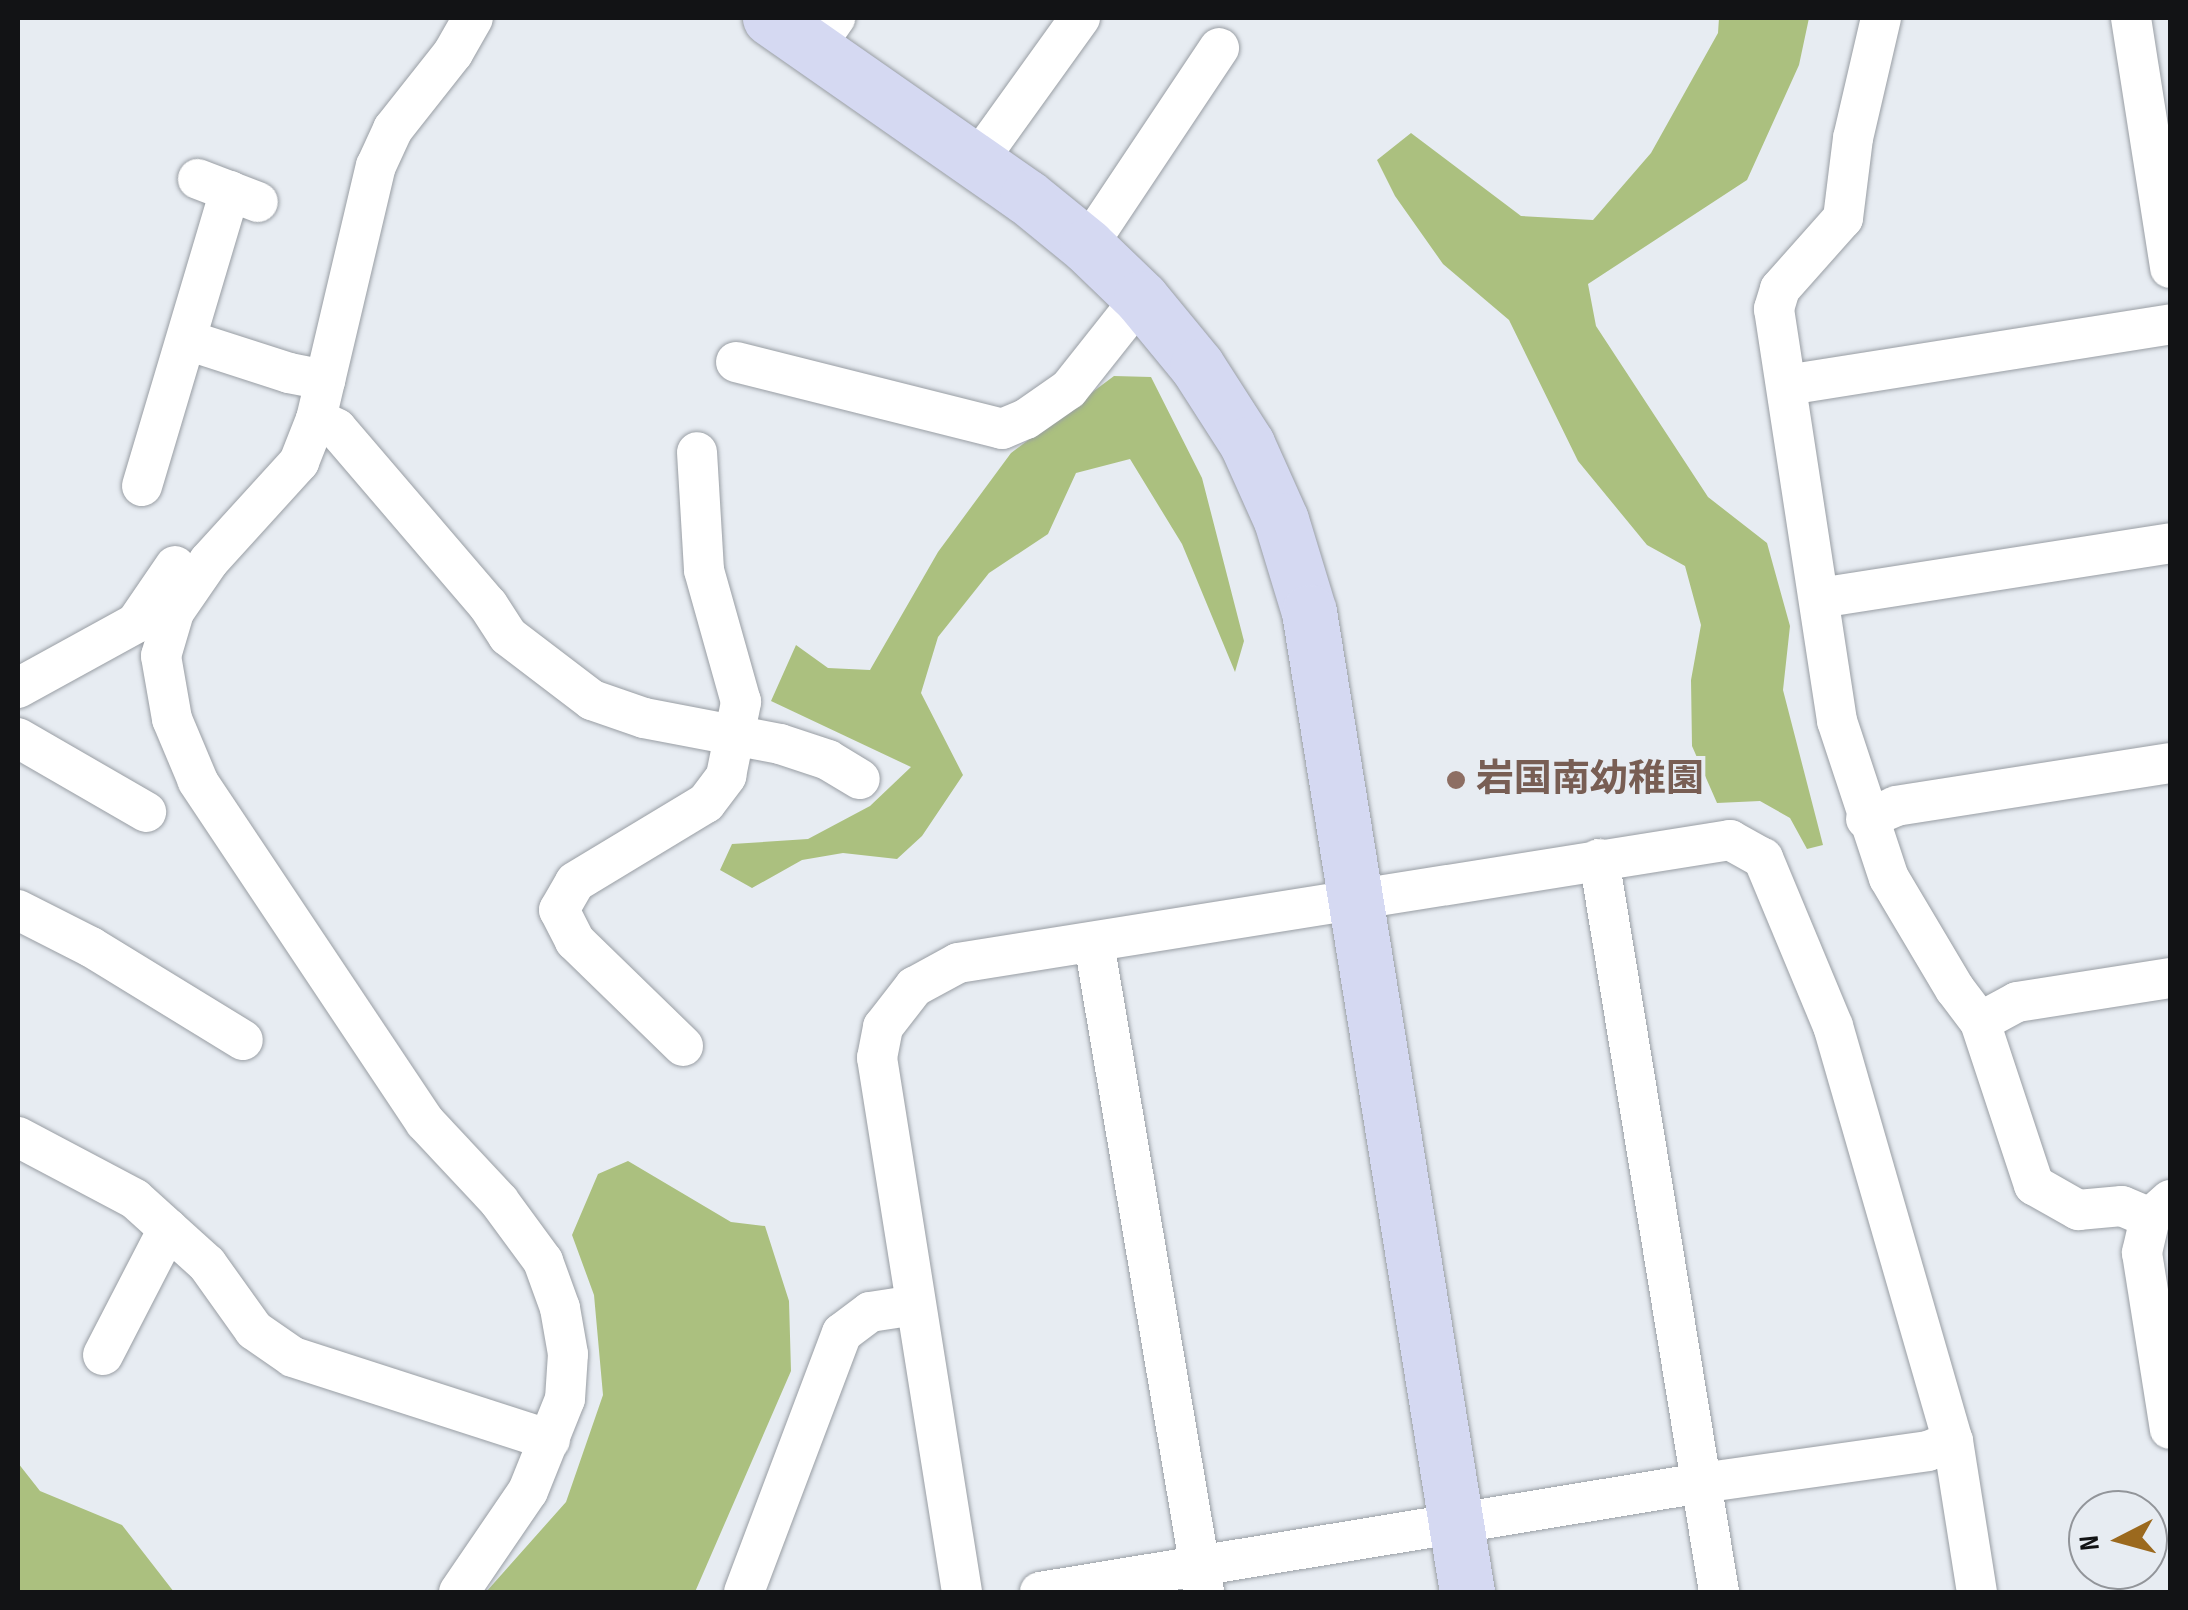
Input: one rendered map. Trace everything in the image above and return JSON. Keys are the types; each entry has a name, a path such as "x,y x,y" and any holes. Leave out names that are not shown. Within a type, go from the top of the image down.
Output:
{"street":[{"path":"458,1592 528,1491 566,1399 568,1354 560,1308 543,1261 499,1201 425,1122 198,781 172,719 161,656 174,612 209,561 298,462 316,419 376,166 393,129 454,53 474,18"},
{"path":"770,18 824,33 975,164 1087,246 1141,298 1197,366 1247,444 1280,520 1308,612 1467,1592"},
{"path":"975,164 1080,18"},
{"path":"1881,18 1853,138 1844,218 1780,288 1774,309 1837,722 1889,878 1955,990 1980,1022 2034,1185 2078,1210 2122,1206 2160,1209 2142,1253 2170,1421"},
{"path":"2131,18 2170,268"},
{"path":"1087,246 1219,48"},
{"path":"142,486 228,191"},
{"path":"736,362 1002,428 1026,419 1069,388 1141,298"},
{"path":"1786,386 2170,324"},
{"path":"187,340 288,373 324,380"},
{"path":"316,419 337,429 488,605 508,636 592,700 644,718 828,760 860,780"},
{"path":"683,1046 575,940 560,910 575,882 706,802 726,776 741,702 704,570 697,452"},
{"path":"18,688 136,623 194,538 237,500 273,492"},
{"path":"1820,598 2170,543"},
{"path":"18,738 146,812"},
{"path":"1866,818 1896,806 2170,763"},
{"path":"962,1592 877,1058 883,1027 914,987 958,963 1730,840 1763,858 1832,1026 1953,1440 1976,1592"},
{"path":"1599,858 1719,1592"},
{"path":"18,910 91,947 243,1040"},
{"path":"1094,943 1202,1580"},
{"path":"1980,1022 2017,1002 2170,978"},
{"path":"18,1138 135,1199 207,1264 254,1330 293,1356 550,1440"},
{"path":"103,1354 168,1229"},
{"path":"744,1592 842,1333 870,1312 915,1305"},
{"path":"1040,1592 1202,1580 1456,1525 1701,1483 1928,1450 1953,1440"}],"green space":[{"path":"1719,18 1809,18 1799,65 1747,180 1588,284 1596,326 1708,497 1767,543 1790,626 1783,690 1823,845 1807,849 1790,818 1760,801 1717,803 1692,746 1691,680 1701,625 1685,566 1647,545 1578,461 1509,320 1443,264 1395,196 1377,160 1411,133 1521,216 1593,220 1651,153 1718,33"},
{"path":"1114,376 1151,377 1202,478 1244,641 1235,672 1182,544 1130,459 1076,473 1048,534 989,573 938,637 921,693 963,775 922,836 897,859 843,853 802,860 752,888 720,870 732,844 808,839 870,806 911,767 771,701 796,645 828,668 870,670 938,552 1011,453"},
{"path":"628,1161 731,1222 765,1226 789,1301 791,1371 695,1592 486,1592 566,1502 603,1395 594,1295 572,1235 598,1174"},
{"path":"18,1463 40,1491 122,1525 174,1592 18,1592"}],"place":[{"name":"岩国南幼稚園","path":"1456,780"}]}
